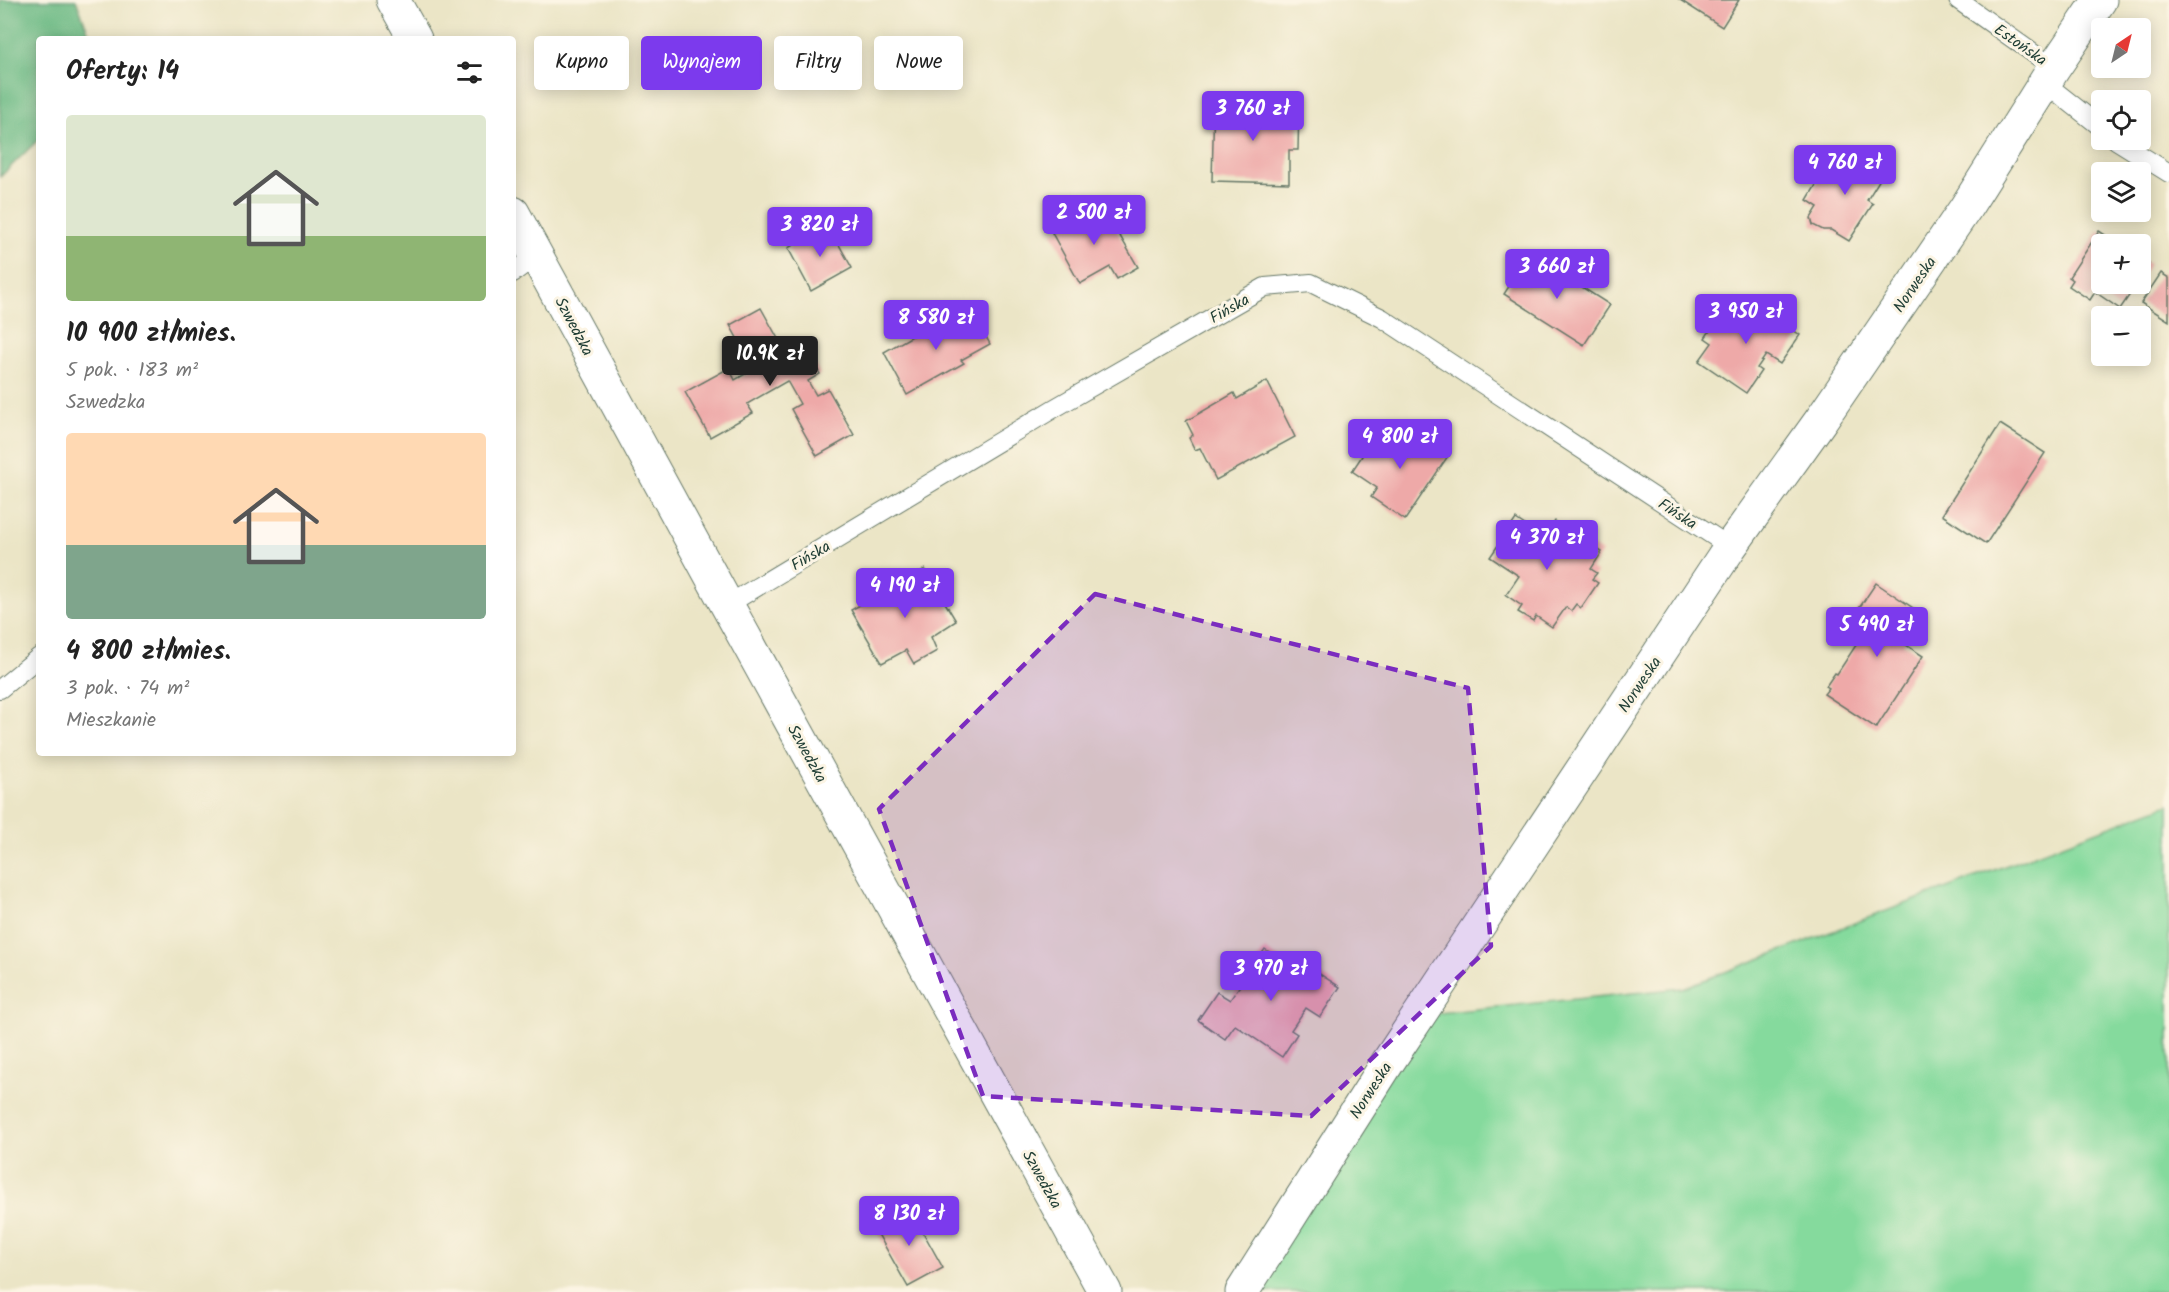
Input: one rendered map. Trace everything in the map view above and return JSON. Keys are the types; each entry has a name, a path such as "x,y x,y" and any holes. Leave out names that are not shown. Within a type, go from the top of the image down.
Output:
{"street":[{"path":"393,0 413,36"},
{"name":"Norweska","path":"1242,1292 1388,1062 1730,547 1921,275 2049,75 2100,0"},
{"name":"Szwedzka","path":"516,226 525,264 727,605 1105,1292"}],"lane":[{"name":"Estońska","path":"1958,0 2049,75"},
{"path":"2049,75 2091,117"},
{"path":"2132,150 2169,173"},
{"name":"Fińska","path":"727,605 1053,409 1265,287 1311,283 1382,318 1730,547"},
{"path":"0,689 36,659"}],"highlighted area":[{"path":"1095,594 1468,688 1491,946 1311,1116 983,1096 879,809"}],"green space":[{"path":"0,0 76,0 90,36 36,36 36,142 0,177"},
{"path":"2169,804 2169,1292 1242,1292 1419,1015 1683,988"}],"building":[{"path":"1680,0 1739,0 1722,27"},
{"path":"1214,99 1258,100 1258,108 1299,109 1298,150 1289,150 1289,183 1212,181"},
{"path":"1857,153 1885,171 1867,200 1873,204 1849,241 1831,230 1823,230 1813,225 1811,218 1818,207 1807,200 1825,170 1830,174 1837,163 1847,169"},
{"path":"1102,205 1138,267 1117,279 1110,267 1080,284 1052,233"},
{"path":"828,225 852,268 811,291 788,248"},
{"path":"2091,243 2091,294 2094,294 2090,300 2069,286 2073,280 2069,277"},
{"path":"1530,254 1610,305 1584,345 1504,294"},
{"path":"2161,273 2169,278 2169,321 2151,309 2151,306 2141,303 2147,294 2151,294 2151,288"},
{"path":"2098,294 2130,294 2122,306 2116,306"},
{"path":"1730,301 1757,319 1764,310 1800,335 1780,364 1766,355 1757,368 1761,371 1746,393 1699,361 1712,343 1705,338"},
{"path":"761,308 786,353 804,345 820,374 808,381 816,395 828,389 854,435 817,456 791,409 800,404 787,381 747,404 753,413 710,437 685,392 729,368 735,380 754,369 730,325"},
{"path":"971,310 990,344 961,360 964,363 907,395 884,352 939,321 942,326"},
{"path":"1267,381 1295,437 1216,480 1200,448 1195,450 1189,438 1193,435 1186,421 1234,393 1237,399"},
{"path":"2000,424 2045,453 1986,544 1942,515"},
{"path":"1380,428 1411,448 1421,434 1450,453 1405,520 1371,497 1377,488 1352,471 1362,456 1361,451 1367,443 1371,442"},
{"path":"1516,519 1544,538 1555,521 1572,533 1568,540 1580,548 1585,541 1602,552 1591,569 1597,573 1592,579 1598,583 1581,608 1576,604 1571,611 1566,607 1552,627 1536,616 1533,621 1518,612 1522,606 1506,595 1519,576 1490,557"},
{"path":"925,569 956,621 931,637 937,651 914,664 906,650 882,663 851,610"},
{"path":"1876,583 1922,614 1903,643 1923,656 1876,728 1824,694 1829,688 1826,686 1835,673 1837,674 1870,624 1855,614"},
{"path":"1265,949 1296,970 1301,962 1340,987 1320,1017 1306,1008 1291,1030 1297,1034 1282,1057 1235,1025 1225,1039 1198,1020 1217,992 1230,1000"},
{"path":"909,1207 943,1268 908,1287 874,1227"}]}
